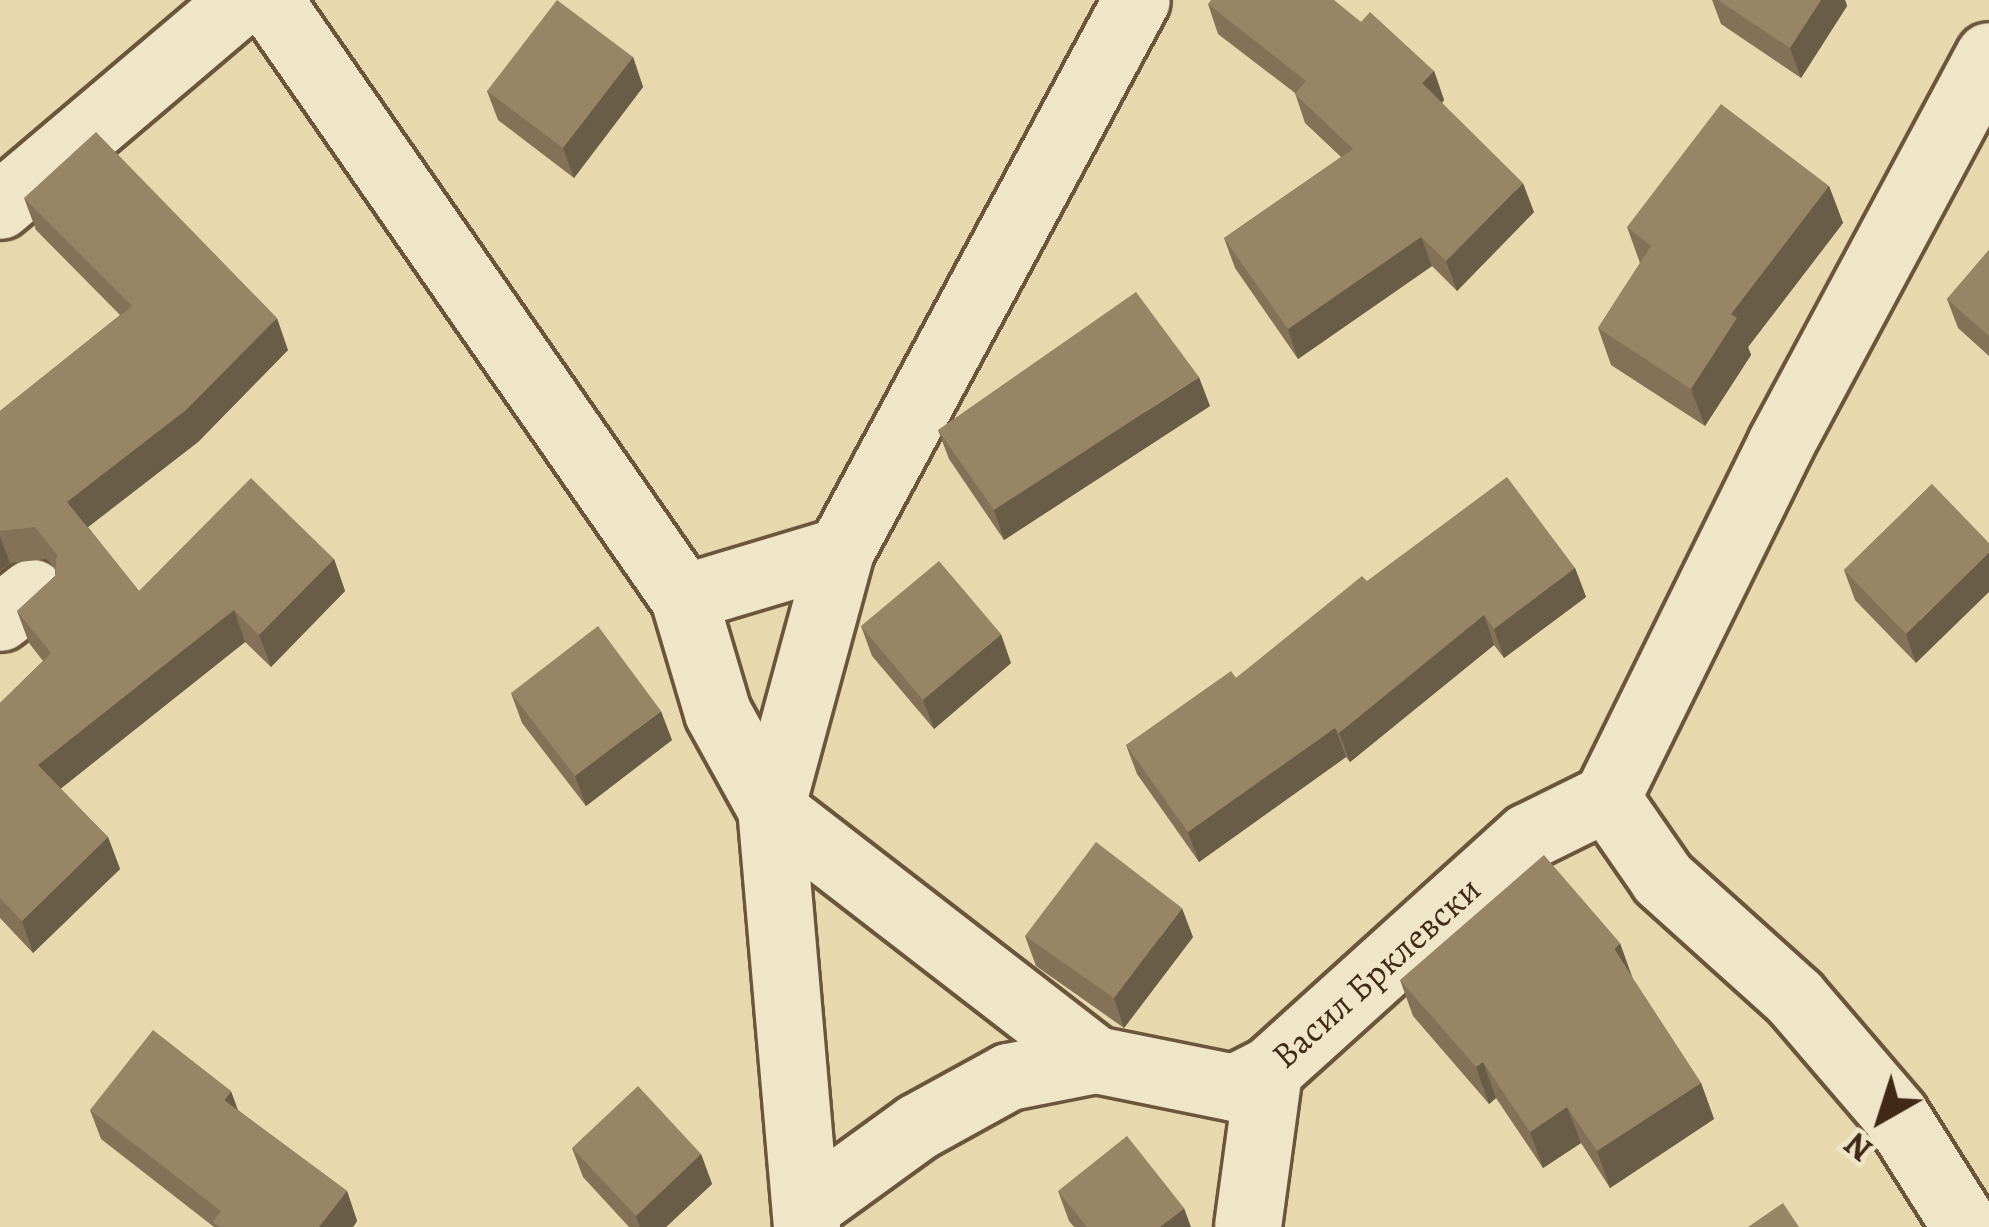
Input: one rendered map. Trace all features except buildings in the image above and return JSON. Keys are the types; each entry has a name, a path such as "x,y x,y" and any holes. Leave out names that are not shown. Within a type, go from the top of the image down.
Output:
{"street":[{"path":"0,206 244,0"},
{"path":"269,0 684,598 718,713 771,809 1096,1060"},
{"path":"808,1216 771,809 841,551 1137,0"},
{"path":"1966,1227 1896,1116 1795,998 1663,879 1607,798 1781,444 1987,69"},
{"path":"684,598 841,551"},
{"name":"Васил Брклевски","path":"808,1216 918,1127 1009,1077 1096,1060 1235,1088 1269,1071 1528,837 1607,798"},
{"path":"1248,1227 1269,1071"}]}
